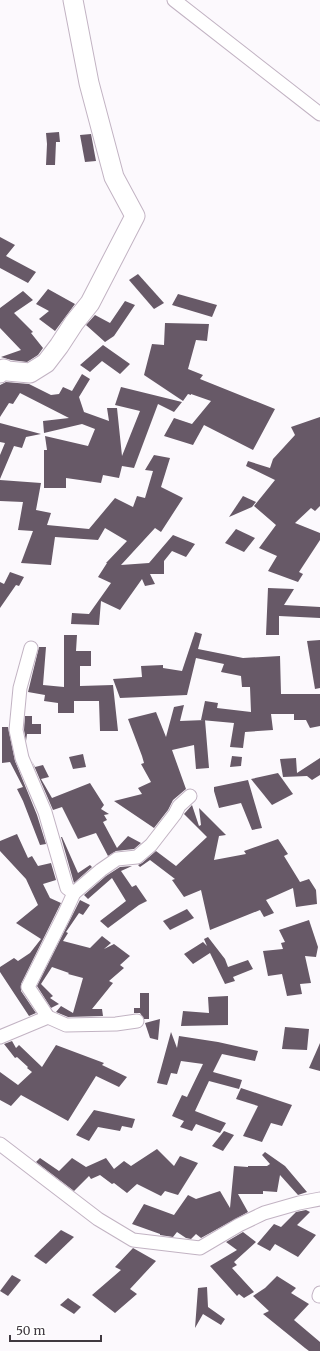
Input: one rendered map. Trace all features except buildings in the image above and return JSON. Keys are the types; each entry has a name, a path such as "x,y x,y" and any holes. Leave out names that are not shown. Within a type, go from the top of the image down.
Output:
{"street":[{"path":"1,369 7,372 30,373 46,363 90,303 135,216 114,177 89,83 73,0"},
{"path":"174,0 320,114"},
{"path":"31,648 20,688 16,730 22,758 45,812 67,888 74,893"},
{"path":"137,1021 116,1024 66,1025 48,1017 28,987 74,893 101,870 117,859 137,857 151,845 175,814 179,806 190,796"},
{"path":"0,1037 48,1017"},
{"path":"0,1144 98,1219 133,1240 200,1248 239,1225 264,1213 299,1203 320,1199"}]}
